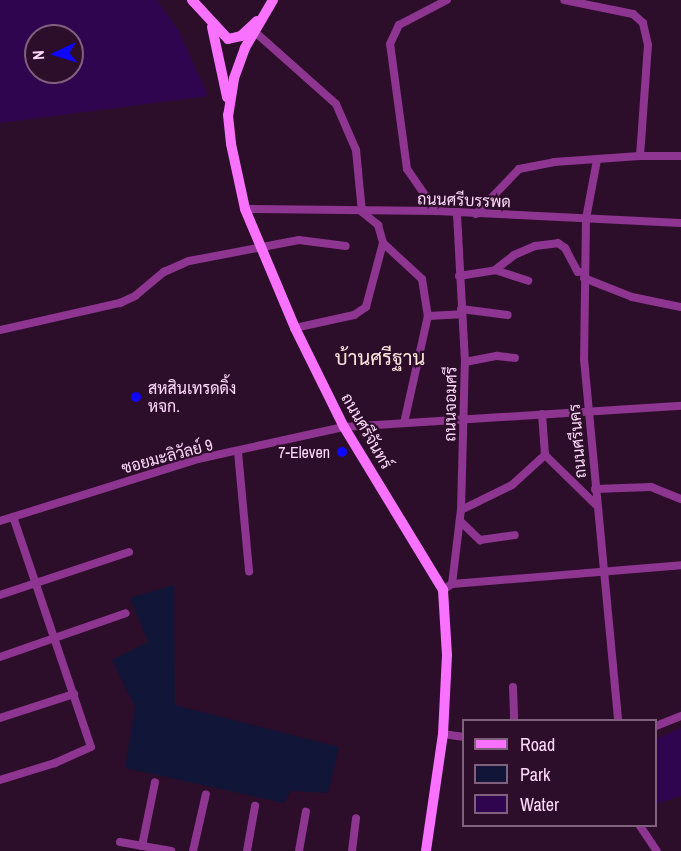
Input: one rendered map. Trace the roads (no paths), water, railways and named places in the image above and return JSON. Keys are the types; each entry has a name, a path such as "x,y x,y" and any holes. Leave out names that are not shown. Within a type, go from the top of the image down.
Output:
{"main road":[{"path":"192,0 212,25 228,39 236,39 261,17"},
{"name":"ถนนศรีจันทร์","path":"273,0 261,17 237,66 228,106 231,144 246,209 260,249 344,427 448,587 443,734 426,851"},
{"path":"212,25 228,106"}],"street":[{"path":"436,211 407,170 390,44 399,25 447,0"},
{"path":"564,0 633,14 643,23 648,45 640,156"},
{"path":"255,32 336,104 356,150 362,212 378,225 383,243 366,307 354,315 296,328"},
{"path":"476,214 519,169 554,162 640,156 681,156"},
{"name":"ถนนศรีนคร","path":"597,160 586,219 584,275 589,414 602,573 618,719"},
{"name":"ถนนศรีบรรพด","path":"246,209 436,211 681,223"},
{"name":"ถนนจอมศรี","path":"448,587 460,521 464,418 465,362 457,213"},
{"path":"0,330 120,303 135,296 164,272 189,261 299,240 346,246"},
{"path":"383,243 423,279 428,316 404,423"},
{"path":"495,270 514,255 535,246 558,243 566,248 578,272 632,297 681,307"},
{"path":"459,276 495,270 528,281"},
{"path":"428,316 461,312 508,315"},
{"path":"465,362 496,356 515,358"},
{"name":"ซอยมะลิวัลย์ 9","path":"0,521 158,470 344,427 464,418 589,414 681,406"},
{"path":"542,414 545,455 596,506"},
{"path":"238,452 249,571"},
{"path":"461,510 512,485 545,455"},
{"path":"595,489 651,487 681,499"},
{"path":"0,780 54,764 92,747 13,517"},
{"path":"460,521 480,540 515,535"},
{"path":"0,595 129,552"},
{"path":"448,587 681,565"},
{"path":"0,657 55,640 126,613"},
{"path":"513,687 514,719"},
{"path":"0,718 74,694"},
{"path":"657,726 681,716"},
{"path":"443,734 462,737"},
{"path":"142,846 155,782"},
{"path":"193,851 206,794"},
{"path":"247,851 255,806"},
{"path":"299,851 306,812"},
{"path":"352,851 356,818"},
{"path":"641,827 657,851"},
{"path":"120,842 171,851"}],"water":[{"path":"0,0 157,0 179,31 208,96 0,123"},
{"path":"681,728 681,796 657,804 657,739"}],"place":[{"name":"สหสินเทรดดิ้ง หจก.","path":"136,397"},
{"name":"7-Eleven","path":"342,452"}],"district":[{"name":"บ้านศรีฐาน","path":"380,357"}]}
